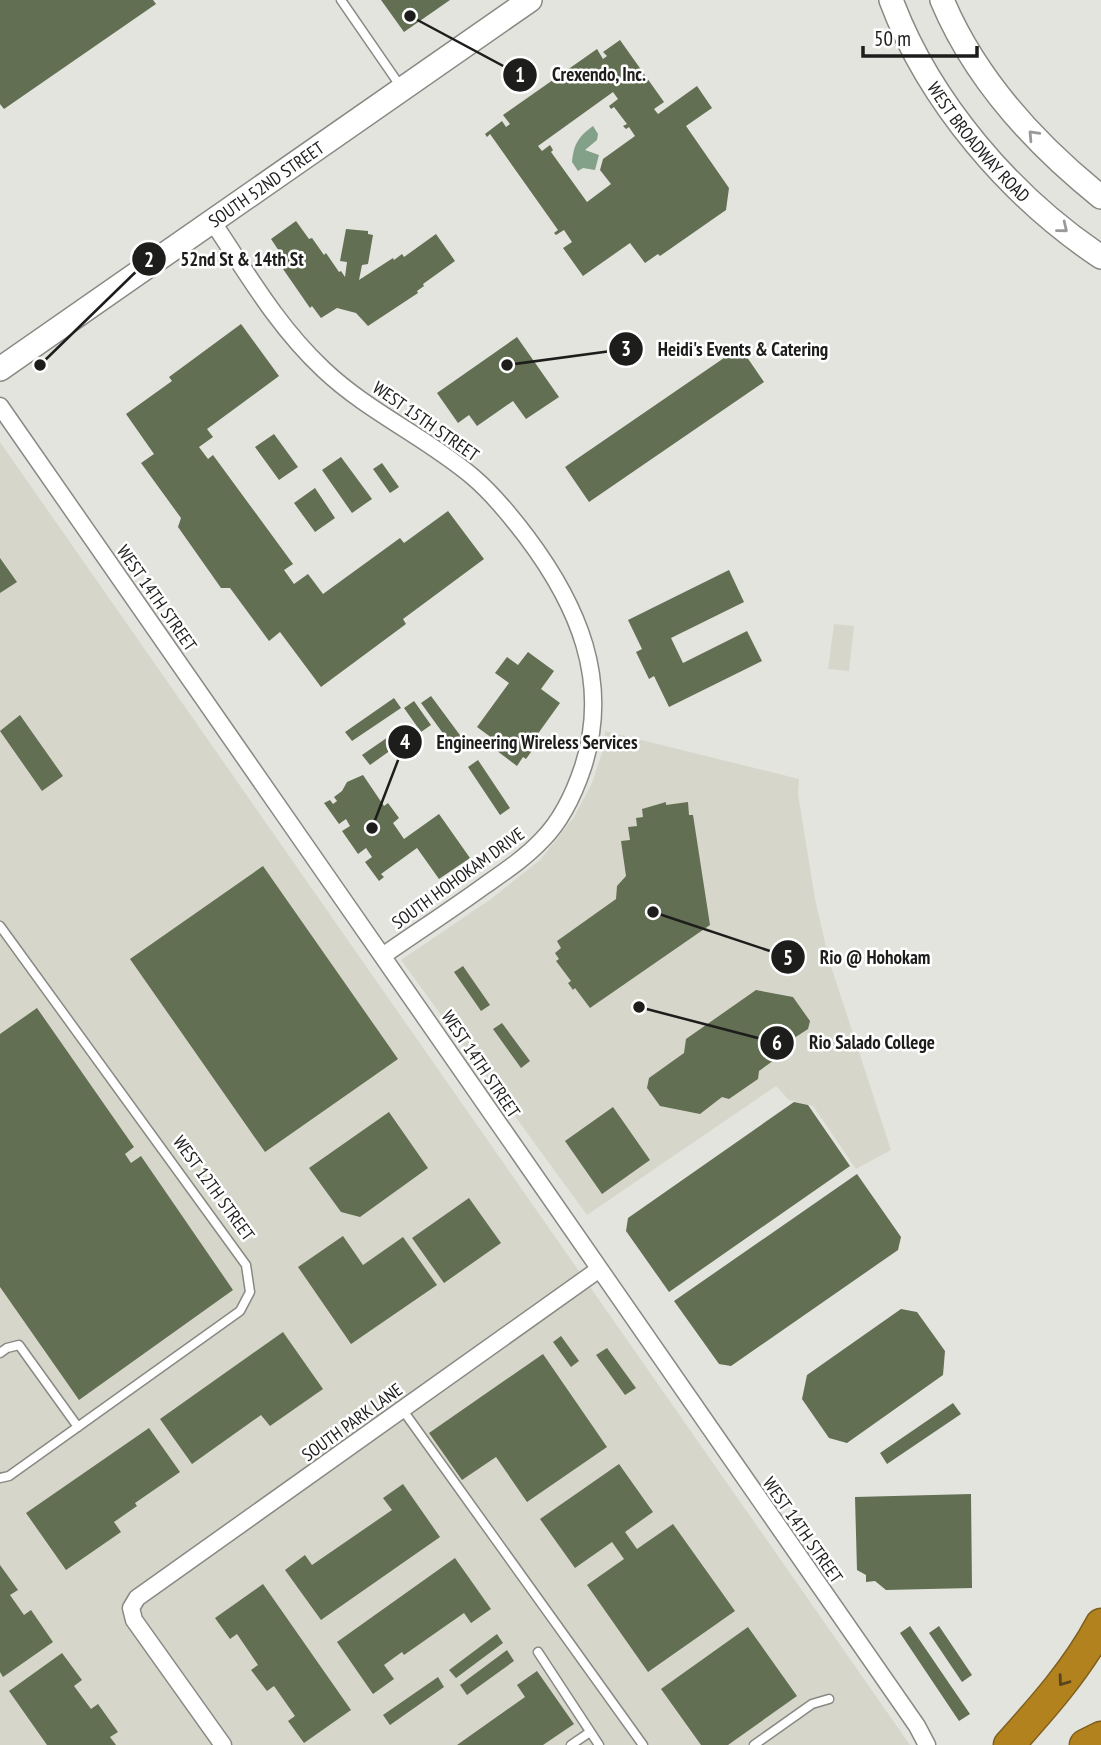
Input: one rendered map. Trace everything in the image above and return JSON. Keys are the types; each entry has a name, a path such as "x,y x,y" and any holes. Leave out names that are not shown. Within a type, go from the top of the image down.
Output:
{"highway":[{"path":"1009,1745 1052,1696 1090,1645 1101,1624"},
{"path":"1084,1745 1101,1737"}],"main road":[{"name":"SOUTH 52ND STREET","path":"0,369 530,0"},
{"name":"WEST BROADWAY ROAD","path":"891,0 911,46 956,119 1011,181 1047,216 1094,252"},
{"path":"943,0 951,22 977,67 1007,107 1043,146 1101,197"}],"street":[{"name":"WEST 15TH STREET","path":"212,221 267,306 291,337 342,386 421,438 476,480 507,511 540,555 568,602 590,662 594,716 587,753"},
{"name":"WEST 14TH STREET","path":"0,406 384,956 598,1270 903,1706 927,1745"},
{"name":"SOUTH HOHOKAM DRIVE","path":"384,956 519,860 543,839 567,805 587,753"},
{"name":"SOUTH PARK LANE","path":"223,1745 134,1620 131,1608 137,1598 598,1270"}],"lane":[{"path":"341,0 402,89"},
{"name":"WEST 12TH STREET","path":"0,926 246,1265 250,1292 240,1311 9,1476 0,1478"},
{"path":"0,1353 19,1345 78,1427"},
{"path":"402,1409 643,1745"},
{"path":"538,1652 599,1745"},
{"path":"754,1745 812,1704 829,1699"},
{"path":"571,1745 590,1732"}],"shaded area":[{"path":"593,126 598,134 597,140 585,150 599,155 595,170 583,168 578,171 572,162 576,146 580,137"},
{"path":"0,442 910,1745 0,1745"},
{"path":"834,624 854,626 849,671 828,669"},
{"path":"605,731 799,779 798,794 815,899 829,960 891,1150 856,1169 813,1106 789,1100 776,1086 587,1215 401,960 491,899 541,859 574,817 592,783 604,747"}],"building":[{"path":"0,0 153,0 156,4 4,109 0,104"},
{"path":"381,0 450,0 404,32"},
{"path":"620,40 664,102 654,109 658,114 697,86 712,108 686,126 729,188 726,210 660,256 658,254 645,263 630,243 583,276 563,248 572,242 564,230 556,235 554,233 558,230 490,134 487,137 485,134 502,121 506,127 510,124 503,115 597,49 603,59 607,56 603,52","holes":["613,92 618,99 609,106 611,109 614,107 627,124 623,126 626,129 629,127 635,136 603,159 600,170 611,184 587,202 551,152 553,150 550,145 542,151 538,146"]},
{"path":"296,221 345,277 347,262 340,261 346,229 368,231 368,234 373,235 368,264 362,265 359,280 393,258 394,260 402,254 404,257 436,234 455,261 423,284 418,293 368,326 356,313 337,308 321,318 312,306 310,308 283,269 286,267 281,259 283,257 271,239"},
{"path":"241,324 279,376 207,429 213,437 199,447 208,459 213,455 293,564 284,570 294,584 308,574 323,594 400,538 404,543 448,511 484,559 403,619 406,624 321,687 280,632 269,641 230,588 221,588 178,527 181,518 141,463 154,454 126,414 172,381 169,377"},
{"path":"517,337 559,397 526,419 513,401 477,426 469,415 458,423 437,393"},
{"path":"740,347 764,382 589,502 565,467"},
{"path":"274,434 298,467 279,480 255,447"},
{"path":"341,457 372,499 352,513 322,470"},
{"path":"382,463 399,487 390,493 373,469"},
{"path":"315,488 335,518 315,532 294,503"},
{"path":"0,558 17,582 0,593"},
{"path":"729,570 744,602 671,638 683,663 747,631 762,661 669,707 654,676 649,679 636,652 642,649 628,620"},
{"path":"528,652 554,671 541,689 560,703 537,735 541,738 526,759 523,757 517,766 488,744 492,738 477,727 509,683 495,673 507,657 518,665"},
{"path":"431,696 468,746 458,754 421,703"},
{"path":"394,698 401,708 352,741 345,732"},
{"path":"414,701 431,725 421,732 404,708"},
{"path":"20,715 63,776 42,791 0,731"},
{"path":"391,735 398,745 370,765 362,755"},
{"path":"478,760 510,808 500,815 468,767"},
{"path":"363,775 384,806 388,803 399,818 393,823 404,839 439,814 470,858 439,879 417,848 381,874 384,877 379,881 365,862 372,857 366,848 358,854 342,831 350,826 346,819 339,824 324,803 330,800 333,804 337,801 334,797 342,791 347,782"},
{"path":"666,802 666,805 688,802 689,815 693,815 710,925 590,1008 575,988 573,990 568,983 571,981 556,961 559,959 555,953 561,948 557,941 616,899 617,886 626,876 621,841 630,840 628,827 637,826 636,818 643,817 642,809"},
{"path":"263,866 398,1059 265,1152 130,959"},
{"path":"463,966 490,1005 481,1011 454,972"},
{"path":"756,990 793,997 810,1021 808,1029 779,1048 777,1058 759,1071 758,1079 729,1099 722,1097 700,1114 660,1106 647,1088 649,1078 684,1053 686,1039"},
{"path":"37,1008 134,1147 125,1154 131,1163 141,1156 233,1290 79,1400 0,1287 0,1034"},
{"path":"502,1023 530,1061 521,1068 493,1029"},
{"path":"794,1102 808,1105 850,1166 669,1292 626,1231 628,1218"},
{"path":"613,1107 650,1160 602,1194 565,1141"},
{"path":"389,1112 428,1168 360,1217 341,1212 309,1168"},
{"path":"857,1174 901,1237 898,1250 731,1366 719,1364 674,1301"},
{"path":"469,1198 501,1243 444,1283 412,1238"},
{"path":"343,1236 363,1265 403,1237 437,1285 351,1344 298,1267"},
{"path":"901,1309 917,1312 945,1351 943,1375 847,1443 829,1438 802,1399 807,1375"},
{"path":"283,1332 323,1389 270,1426 261,1415 192,1464 160,1419"},
{"path":"561,1336 579,1361 571,1367 553,1342"},
{"path":"607,1348 636,1388 625,1395 596,1355"},
{"path":"543,1354 607,1447 527,1502 496,1457 462,1480 429,1433"},
{"path":"953,1403 961,1414 887,1464 880,1453"},
{"path":"149,1428 180,1472 135,1503 137,1506 114,1522 121,1532 66,1570 26,1513"},
{"path":"619,1464 653,1512 625,1532 637,1549 673,1524 735,1611 648,1672 587,1585 624,1559 612,1542 575,1568 540,1519"},
{"path":"403,1484 440,1537 321,1620 285,1570 305,1555 312,1565 392,1510 383,1498"},
{"path":"971,1494 972,1588 886,1590 875,1581 866,1582 866,1575 857,1570 855,1497"},
{"path":"455,1558 491,1609 471,1623 464,1613 404,1655 402,1652 384,1665 394,1679 373,1694 337,1642"},
{"path":"0,1565 18,1590 10,1595 24,1615 31,1610 53,1642 3,1677 0,1672"},
{"path":"263,1584 351,1710 304,1743 288,1721 295,1716 274,1686 267,1691 251,1670 258,1665 237,1634 230,1639 215,1618"},
{"path":"910,1626 970,1714 959,1721 900,1633"},
{"path":"939,1626 972,1675 962,1682 929,1633"},
{"path":"748,1627 797,1696 728,1745 701,1745 661,1689"},
{"path":"497,1634 503,1643 456,1678 449,1670"},
{"path":"507,1650 514,1661 467,1695 460,1685"},
{"path":"62,1653 82,1680 74,1686 91,1709 98,1704 118,1732 110,1737 116,1745 47,1745 9,1691"},
{"path":"537,1671 574,1724 543,1745 457,1745 525,1697 517,1685"},
{"path":"438,1677 444,1687 390,1725 383,1715"}],"place":[{"name":"Crexendo, Inc.","path":"410,16"},
{"name":"52nd St & 14th St","path":"40,365"},
{"name":"Heidi's Events & Catering","path":"507,365"},
{"name":"Engineering Wireless Services","path":"372,828"},
{"name":"Rio @ Hohokam","path":"653,912"},
{"name":"Rio Salado College","path":"639,1007"}]}
